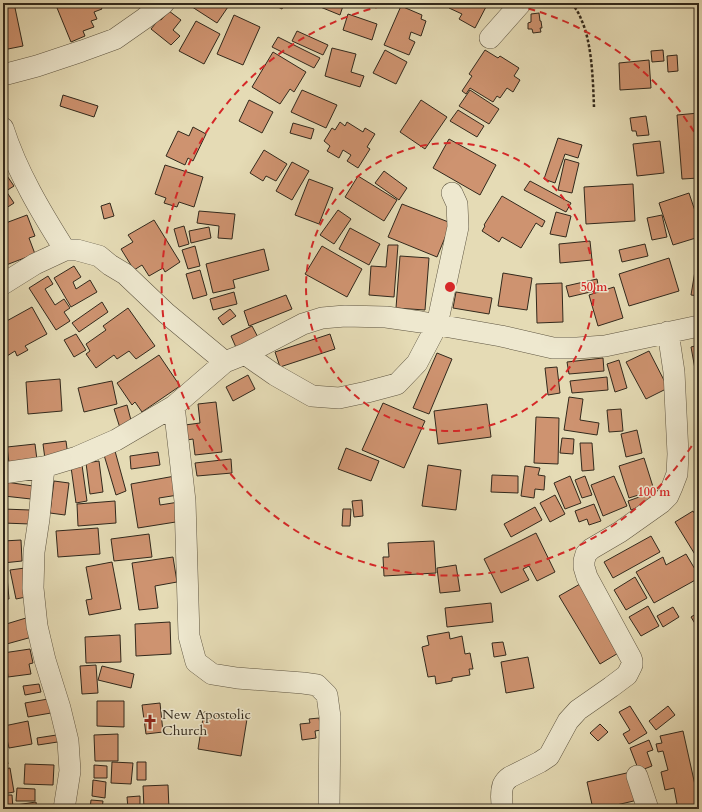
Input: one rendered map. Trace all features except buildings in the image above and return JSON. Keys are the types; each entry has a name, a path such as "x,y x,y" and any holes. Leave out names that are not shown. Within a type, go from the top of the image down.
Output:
{"street":[{"path":"3,75 74,54 115,38 164,3"},
{"path":"490,38 521,3"},
{"path":"3,128 24,178 65,250"},
{"path":"245,354 275,375 312,396 339,398 397,384 417,363 437,325 458,227 457,204 452,193"},
{"path":"3,284 35,264 65,250 77,250 99,256 125,274 166,313 225,362"},
{"path":"3,473 44,468 77,457 116,440 174,406 225,362 245,354 303,324 322,318 345,316 386,317 500,336 553,348 604,346 699,326"},
{"path":"503,809 503,789 506,780 549,756 568,720 578,710 627,675 632,665 631,658 587,577 584,561 586,554 591,549 620,532 662,503 668,496 672,487 676,474 678,454 674,372 668,332"},
{"path":"174,406 185,501 189,636 196,662 212,674 237,678 303,683 316,686 327,695 330,717 329,809"},
{"path":"44,468 34,552 33,588 37,626 68,741 70,771 64,809"},
{"path":"637,776 648,809"}],"path":[{"path":"572,3 582,20 587,38 592,68 594,107"}],"place":[{"name":"New Apostolic Church","path":"150,722"}]}
